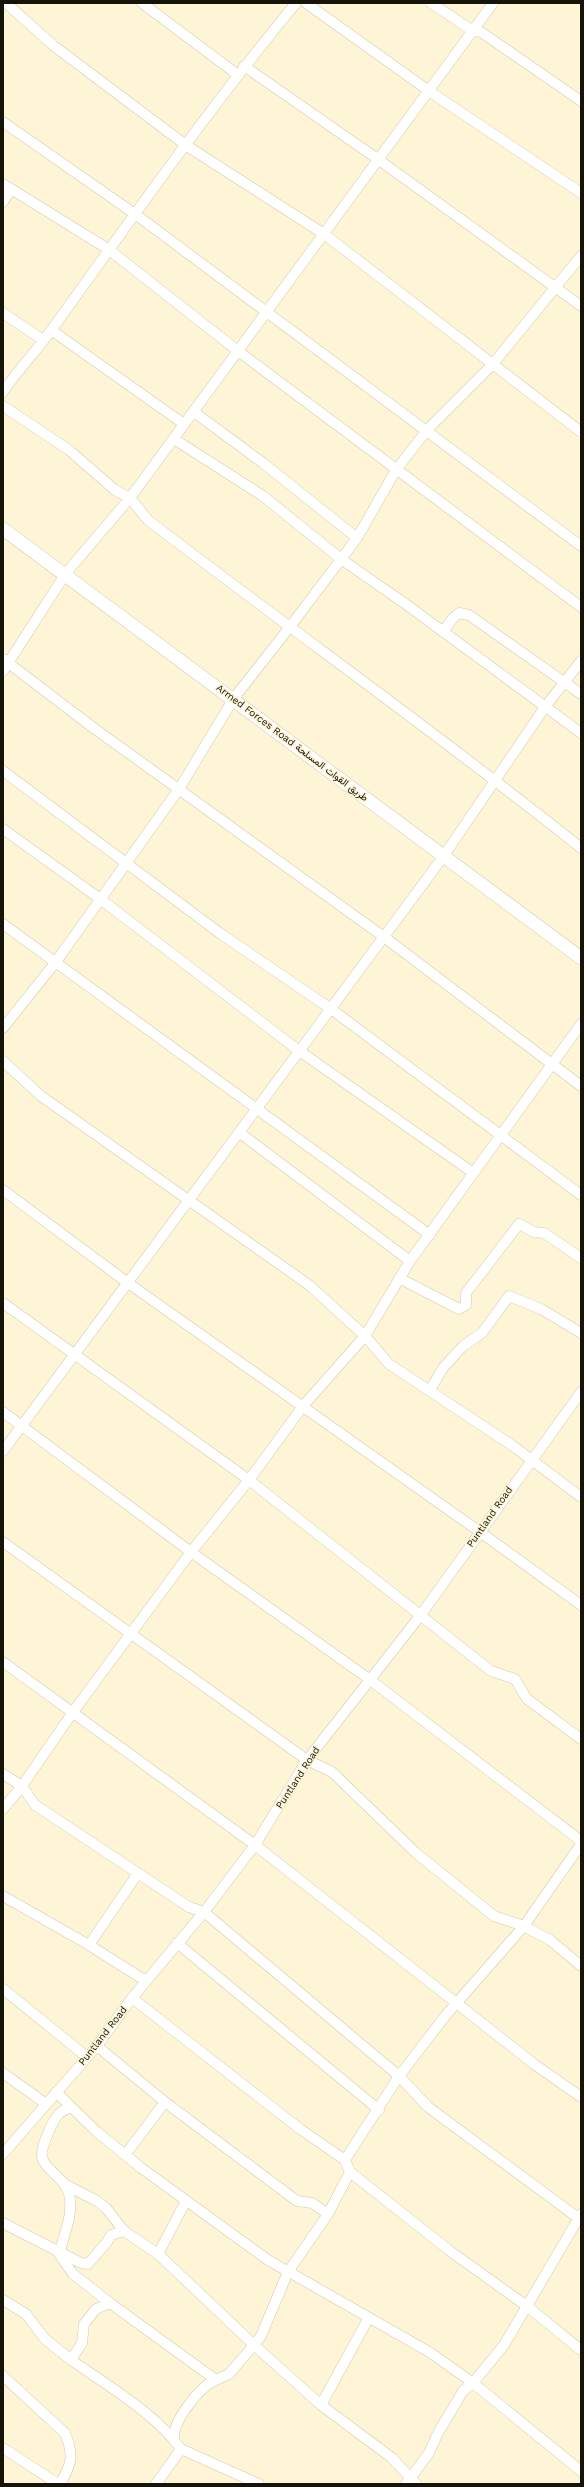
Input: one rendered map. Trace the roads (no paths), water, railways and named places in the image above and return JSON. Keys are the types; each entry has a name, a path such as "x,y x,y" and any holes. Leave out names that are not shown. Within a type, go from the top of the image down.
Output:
{"street":[{"path":"6,3 54,46 187,146 324,234 401,292 492,365 581,432"},
{"path":"142,3 379,160 581,306"},
{"path":"3,392 52,330 108,249 187,146 241,70 296,3"},
{"path":"306,3 429,91 581,193"},
{"path":"431,3 473,32 481,32 581,101"},
{"path":"493,3 130,498 66,573 5,665 384,937 581,1086"},
{"path":"3,122 135,214 581,546"},
{"path":"3,202 7,187 108,249 238,351 581,607"},
{"path":"3,1028 55,963 179,789 234,698 290,628 357,538 396,470 427,430 492,365 556,289 581,256"},
{"path":"3,313 43,340"},
{"path":"52,330 184,424"},
{"path":"3,406 69,450 115,490 130,498 148,520 290,628 497,781 581,848"},
{"path":"194,412 264,463 357,538"},
{"path":"174,439 263,496 341,559 581,733"},
{"name":"Armed Forces Road طريق القوات المسلحة","path":"3,529 66,573 234,698 443,857 581,958"},
{"path":"443,632 453,618 459,613 469,616 581,694"},
{"path":"3,1451 240,1133 298,1050 331,1009 443,857 497,781 545,707 566,683 581,661"},
{"path":"3,771 220,934 331,1009 581,1195"},
{"path":"3,830 100,898 298,1050 472,1172"},
{"path":"3,924 430,1235"},
{"path":"3,1809 22,1786 73,1712 191,1552 249,1480 303,1406 365,1336 410,1261 430,1235 472,1172 502,1136 581,1024"},
{"path":"3,1060 41,1096 189,1202 309,1285 365,1336 389,1364 430,1390 531,1460 581,1497"},
{"path":"240,1133 410,1261"},
{"path":"3,1190 128,1283 581,1605"},
{"path":"399,1278 459,1309 466,1305 466,1293 503,1242 519,1224 534,1232 544,1233 581,1258"},
{"path":"430,1390 443,1368 463,1346 482,1333 509,1296 541,1309 581,1333"},
{"path":"3,1303 76,1354 249,1480 491,1671 515,1679 527,1699 581,1739"},
{"name":"Puntland Road","path":"3,2154 97,2046 132,1998 204,1912 255,1845 308,1760 369,1679 420,1616 581,1392"},
{"path":"3,1412 191,1552 369,1679 581,1843 524,1926 457,2002 399,2076 379,2110 345,2160"},
{"path":"3,1542 308,1760 332,1772 416,1853 494,1916 524,1926 550,1940 581,1966"},
{"path":"3,1662 255,1845 350,1921 406,1961 534,2064 581,2097"},
{"path":"3,1774 22,1786 35,1804 189,1907 204,1912 399,2076 428,2107 580,2218 504,2345 473,2383 463,2391 438,2433 429,2453 411,2482 392,2458 370,2439 321,2406 158,2254 124,2231 97,2201 66,2185 42,2160 43,2145 56,2118 71,2106"},
{"path":"89,1945 138,1873"},
{"path":"3,1896 89,1945 146,1981"},
{"path":"177,1943 379,2110"},
{"path":"3,1988 87,2057"},
{"path":"132,1998 300,2129 345,2160 350,2172 450,2251 528,2307 581,2350"},
{"path":"97,2046 165,2102 297,2201 312,2203 328,2214"},
{"path":"3,2073 46,2104"},
{"path":"56,2092 97,2132 186,2201 268,2260 431,2353 473,2383 581,2471"},
{"path":"125,2155 165,2102"},
{"path":"174,2438 175,2425 207,2384 229,2374 261,2336 288,2272 328,2214 350,2172"},
{"path":"59,2254 71,2208 66,2185"},
{"path":"158,2254 186,2201"},
{"path":"3,2223 34,2240 56,2249 73,2274 110,2303 216,2380"},
{"path":"59,2254 81,2263 88,2264 108,2242 111,2235 124,2231"},
{"path":"3,2300 26,2314 45,2339 118,2393 174,2438 181,2449 259,2484"},
{"path":"72,2360 82,2343 84,2324 96,2309 110,2303"},
{"path":"321,2406 368,2318"},
{"path":"3,2376 65,2433 70,2444 71,2466 59,2484 3,2448"},
{"path":"156,2484 181,2449"}]}
